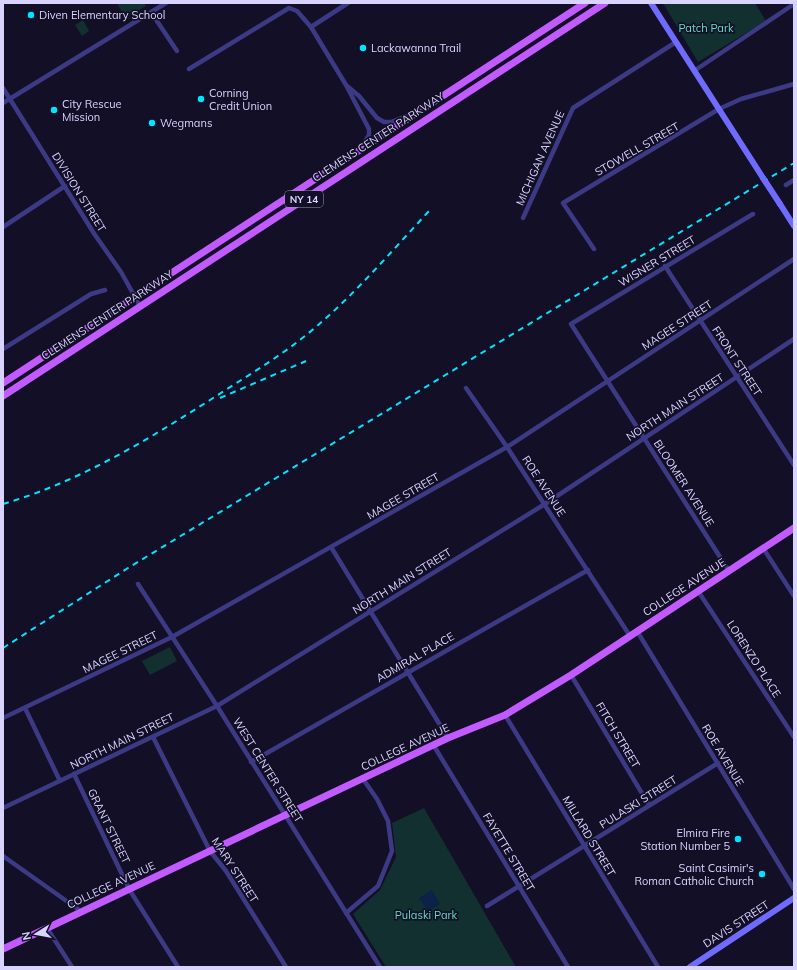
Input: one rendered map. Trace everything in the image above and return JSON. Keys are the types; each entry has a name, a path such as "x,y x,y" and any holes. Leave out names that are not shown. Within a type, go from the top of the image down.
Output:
{"main road":[{"name":"CLEMENS CENTER PARKWAY","path":"3,382 136,297 416,112 585,3"},
{"name":"CLEMENS CENTER PARKWAY","path":"3,396 605,3"},
{"name":"COLLEGE AVENUE","path":"3,949 434,746 448,738 505,715 571,675 794,528"}],"street":[{"path":"3,103 166,3"},
{"path":"651,3 794,226"},
{"path":"311,27 346,4"},
{"path":"694,71 794,4"},
{"path":"189,69 289,8 297,11 311,27 346,85 369,129 369,135 360,149"},
{"path":"151,12 177,51"},
{"name":"MICHIGAN AVENUE","path":"523,218 573,108 676,42"},
{"name":"STOWELL STREET","path":"594,249 563,203 719,109 741,99 794,84"},
{"path":"346,85 358,96 377,118 384,122 391,122 416,112"},
{"name":"DIVISION STREET","path":"3,88 136,297 140,306"},
{"path":"786,185 794,180"},
{"path":"3,227 65,186"},
{"name":"WISNER STREET","path":"571,324 753,214"},
{"name":"MAGEE STREET","path":"3,718 172,637 507,447 794,259"},
{"name":"FRONT STREET","path":"665,266 794,465"},
{"path":"3,349 91,294 105,290"},
{"name":"BLOOMER AVENUE","path":"571,324 729,571"},
{"name":"NORTH MAIN STREET","path":"3,808 217,706 545,504 794,339"},
{"name":"ROE AVENUE","path":"466,388 545,504 630,636"},
{"path":"331,547 448,738"},
{"path":"762,548 794,596"},
{"name":"ADMIRAL PLACE","path":"251,762 588,570"},
{"name":"WEST CENTER STREET","path":"138,584 217,706 380,967"},
{"name":"LORENZO PLACE","path":"698,591 794,737"},
{"name":"ROE AVENUE","path":"637,631 794,889"},
{"name":"FITCH STREET","path":"571,675 649,805"},
{"path":"25,708 60,781"},
{"name":"MILLARD STREET","path":"505,715 658,967"},
{"name":"MARY STREET","path":"153,736 210,851 226,872 286,967"},
{"name":"FAYETTE STREET","path":"434,746 568,967"},
{"name":"PULASKI STREET","path":"487,906 718,763"},
{"name":"GRANT STREET","path":"74,774 129,889 178,967"},
{"path":"346,913 378,886 392,851 388,821 377,799 363,779"},
{"path":"3,856 82,912"},
{"name":"DAVIS STREET","path":"690,967 794,898"},
{"path":"47,928 72,967"}],"green space":[{"path":"117,3 144,3 146,6 125,18"},
{"name":"Patch Park","path":"663,3 755,3 766,21 698,62"},
{"path":"83,20 89,31 82,36 75,25"},
{"path":"170,647 177,661 150,675 142,661"},
{"name":"Pulaski Park","path":"424,808 516,967 386,967 353,914 380,890 396,857 392,823"}],"water":[{"path":"432,890 440,904 428,911 419,898"}],"railway":[{"path":"3,648 128,568 794,163"},
{"path":"3,504 58,484 110,460 185,416 282,353 305,336 338,307 429,211"},
{"path":"220,398 306,361"}],"place":[{"name":"Diven Elementary School","path":"31,15"},
{"name":"Lackawanna Trail","path":"363,48"},
{"name":"Corning Credit Union","path":"201,99"},
{"name":"City Rescue Mission","path":"54,110"},
{"name":"Wegmans","path":"152,123"},
{"name":"Elmira Fire Station Number 5","path":"738,839"},
{"name":"Saint Casimir's Roman Catholic Church","path":"762,874"}]}
